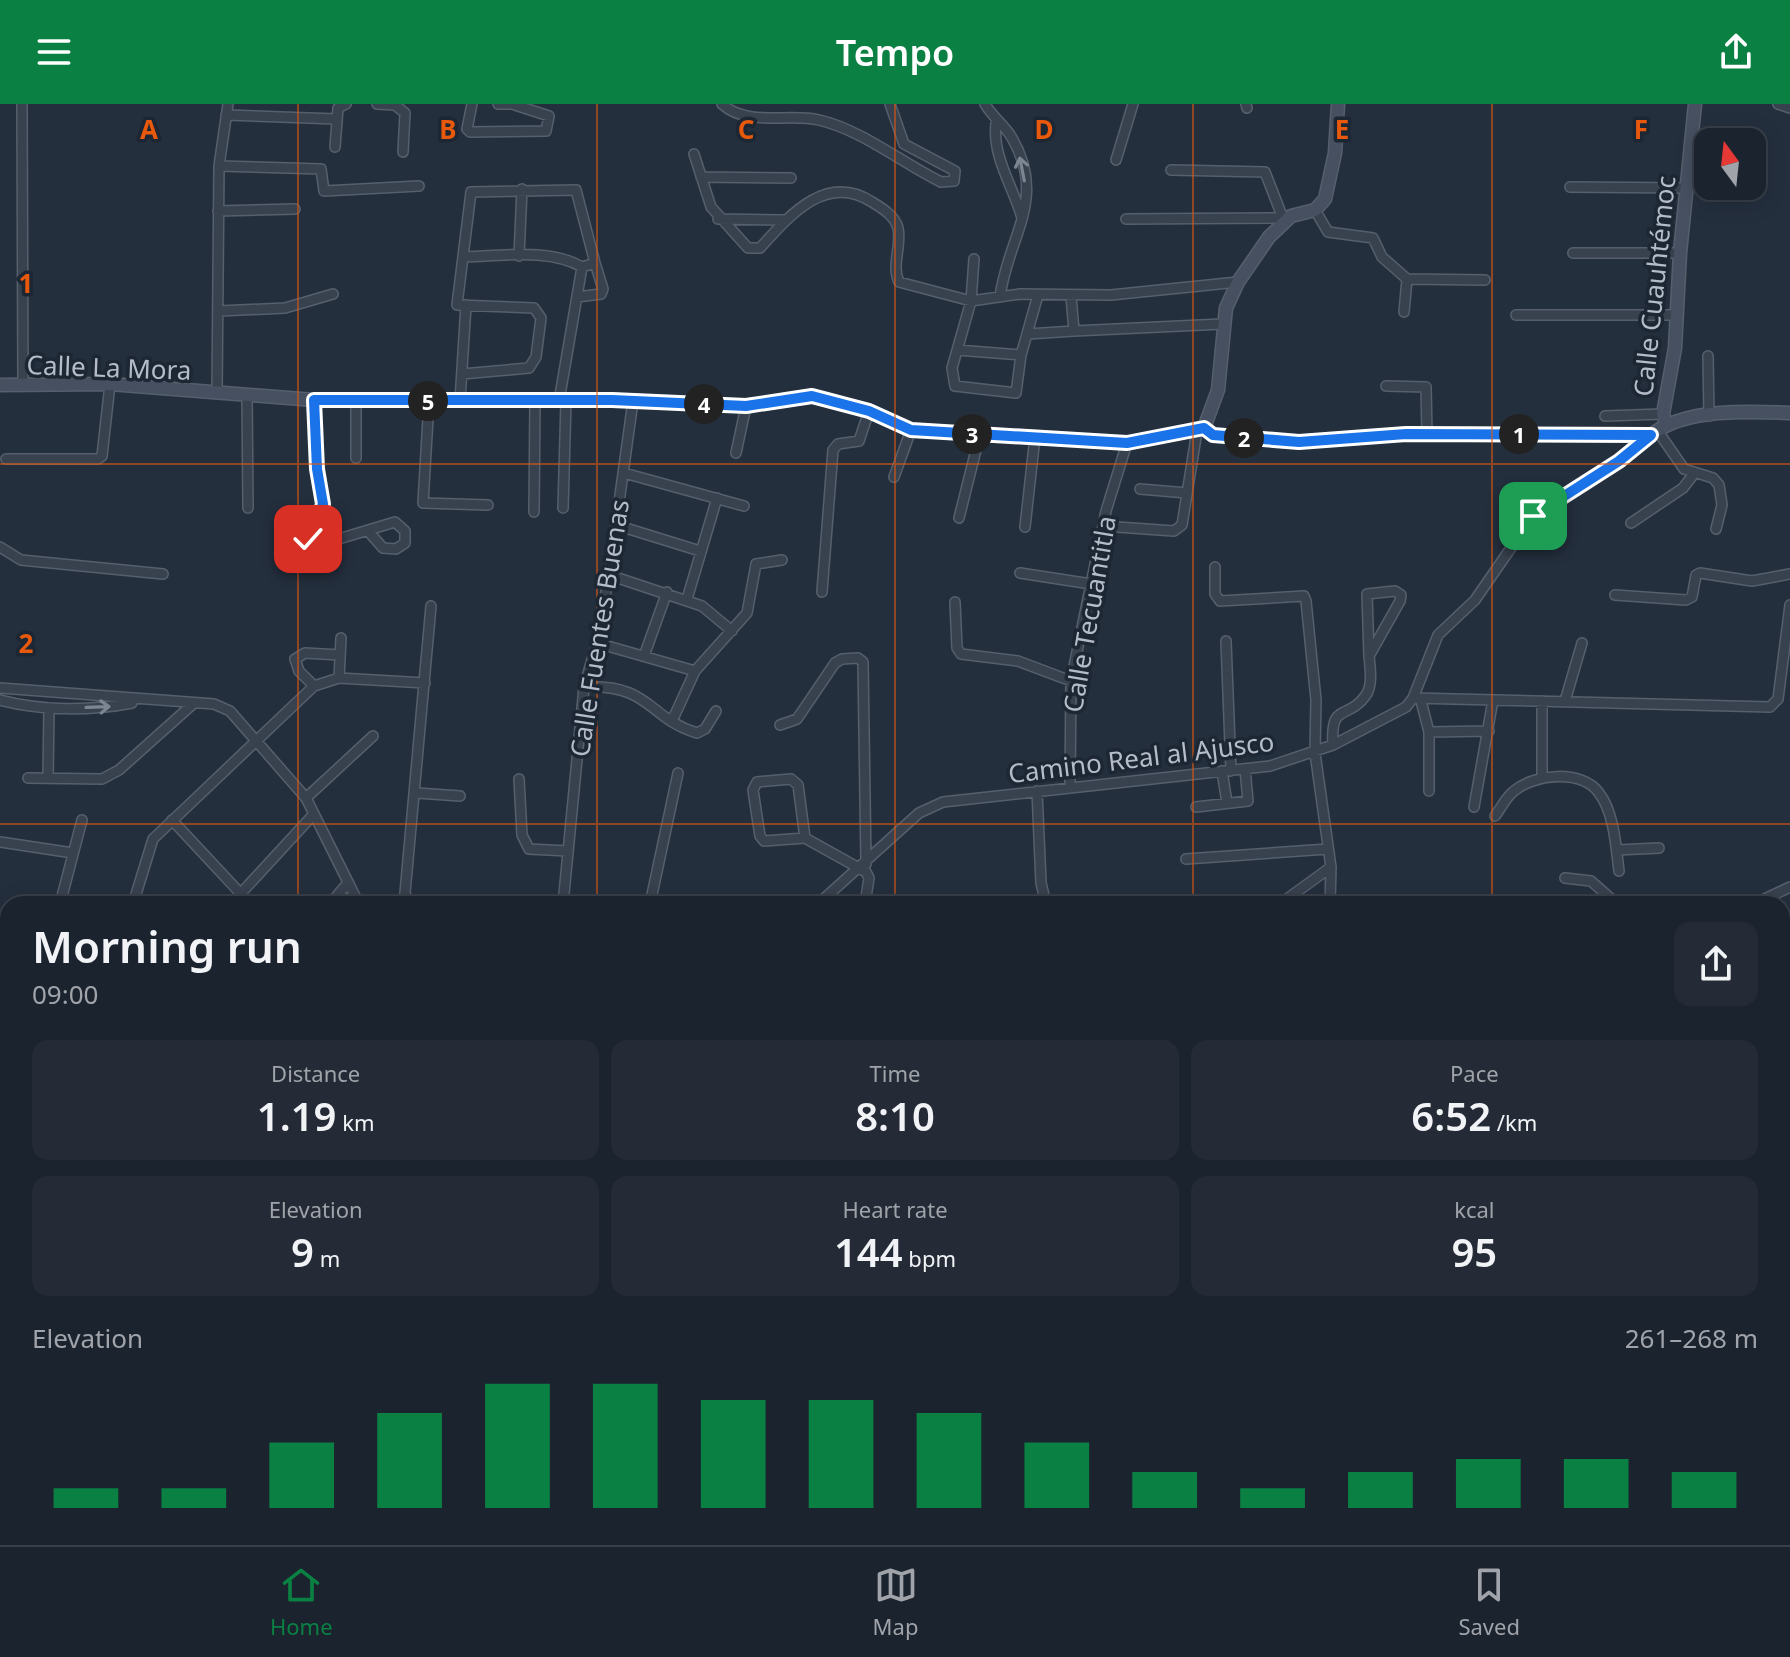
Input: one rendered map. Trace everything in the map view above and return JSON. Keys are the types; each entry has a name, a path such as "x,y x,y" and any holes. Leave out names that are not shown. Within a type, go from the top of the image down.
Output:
{"street":[{"path":"22,104 23,386"},
{"path":"217,393 219,166 228,104"},
{"path":"335,147 338,108 346,104"},
{"path":"377,104 395,105 405,113 403,152"},
{"path":"472,104 467,129 470,132 546,131 549,116 515,105 498,104"},
{"path":"722,104 736,113 817,120 839,127 941,182 954,181 955,171 904,144 890,104"},
{"path":"985,104 996,123 1006,129 1020,154 1027,200 1024,223 1008,256 1000,297"},
{"path":"1116,160 1133,104"},
{"path":"1126,219 1283,219 1315,210 1325,199 1335,153 1338,104"},
{"name":"Calle Cuauhtémoc","path":"1659,426 1675,348 1680,253 1695,104"},
{"path":"1778,104 1790,108"},
{"path":"226,115 336,119"},
{"path":"996,123 994,139 998,156 1024,223"},
{"path":"694,154 718,219 755,250 807,202 846,192 858,193 889,214 898,228 899,282 904,287 971,301 1238,282"},
{"path":"219,166 321,169 324,191 419,186"},
{"path":"1171,170 1260,170 1267,176 1283,219"},
{"path":"701,177 791,178"},
{"path":"1570,187 1686,188"},
{"path":"519,256 522,189"},
{"path":"462,374 529,368 536,357 541,318 534,308 457,305 471,192 576,190 603,289 601,294 577,297"},
{"path":"218,211 295,209"},
{"path":"1315,210 1328,232 1373,238 1382,257 1407,279 1426,282 1485,280"},
{"path":"718,219 786,220"},
{"path":"1103,526 1174,531 1182,525 1200,430 1218,390 1222,324 1238,282 1283,219"},
{"path":"1573,253 1680,253"},
{"path":"465,257 519,256 570,260 582,267 595,263"},
{"path":"974,259 971,301 952,368 955,386 1016,393 1021,355 1038,295"},
{"path":"563,508 562,401 582,267"},
{"path":"1404,312 1407,279"},
{"path":"219,311 285,308 333,294"},
{"path":"1071,296 1074,331"},
{"path":"460,401 466,305"},
{"path":"1516,315 1677,315"},
{"path":"1028,334 1222,324"},
{"path":"957,350 1021,355"},
{"path":"1708,356 1709,416"},
{"path":"6,459 98,459 102,456 110,384"},
{"name":"Calle La Mora","path":"0,385 110,384 314,400 633,401 746,406 812,396 869,411 911,430"},
{"path":"1386,386 1426,387 1427,434"},
{"path":"247,395 248,508"},
{"path":"314,400 317,469 323,504 320,513 307,526 308,539 322,544 368,531"},
{"path":"356,400 356,458"},
{"path":"429,401 423,503 488,505"},
{"path":"534,512 535,401"},
{"name":"Calle Fuentes Buenas","path":"564,896 584,687 597,643 609,575 633,401"},
{"path":"736,453 746,406"},
{"path":"822,592 833,450 838,444 859,441 869,411"},
{"path":"894,477 911,430 1127,443 1200,430 1213,435 1299,442 1659,426 1709,416 1790,413"},
{"path":"1605,416 1659,426 1684,469 1693,475 1713,478 1719,485 1722,505 1716,529"},
{"path":"1429,791 1429,732 1417,699 1438,635 1475,600 1533,516 1619,461 1659,426"},
{"path":"959,518 980,434"},
{"path":"1025,527 1035,437"},
{"name":"Calle Tecuantitla","path":"1070,788 1071,681 1103,526 1127,443"},
{"path":"624,473 744,506"},
{"path":"1631,523 1683,488 1693,475"},
{"path":"1140,489 1187,493"},
{"path":"687,599 717,498"},
{"path":"616,525 700,551"},
{"path":"0,547 21,560 163,574"},
{"path":"672,721 695,671 747,613 756,564 782,560"},
{"path":"1215,567 1215,594 1220,601 1304,596 1316,700 1315,753 1331,867 1330,896"},
{"path":"1020,573 1091,584"},
{"path":"1615,595 1686,600 1692,597 1696,575 1700,573 1752,581 1790,574"},
{"path":"609,575 687,599 702,606 732,631"},
{"path":"644,656 667,592"},
{"path":"1333,745 1332,728 1337,714 1366,696 1369,656 1367,594 1399,592 1400,601 1379,632 1369,656"},
{"path":"955,602 957,648 961,654 1018,661 1071,681"},
{"path":"1417,699 1770,707 1778,699 1790,605"},
{"path":"406,896 431,606"},
{"path":"339,678 341,638"},
{"path":"1226,641 1227,803"},
{"path":"597,643 695,671"},
{"path":"1565,701 1582,643"},
{"path":"314,686 299,671 295,659 305,653 340,655"},
{"path":"780,725 797,719 835,663 842,659 858,658 863,662 863,866 869,878 866,896"},
{"path":"135,896 153,839 314,686 339,678 425,683"},
{"path":"584,687 618,688 634,693 672,721 697,733 705,729 716,711"},
{"path":"0,688 105,695 139,701 214,704 230,711 306,798 354,896"},
{"name":"Camino Real al Ajusco","path":"827,896 909,821 929,807 943,802 1292,762 1333,745 1417,699"},
{"path":"0,700 49,708 105,708 139,701"},
{"path":"1474,807 1493,700"},
{"path":"1542,701 1542,778"},
{"path":"28,778 102,779 119,770 194,703"},
{"path":"48,778 49,708"},
{"path":"1429,732 1489,731"},
{"path":"306,798 373,736"},
{"path":"1196,807 1248,801 1245,769"},
{"path":"652,896 678,773"},
{"path":"1495,816 1512,792 1542,778 1586,781 1599,791 1617,850 1619,871"},
{"path":"519,779 522,835 529,849 568,851"},
{"path":"805,838 798,785 791,779 757,782 753,790 760,836 764,841 805,838 863,866"},
{"path":"1037,791 1044,896"},
{"path":"417,793 460,796"},
{"path":"172,820 241,894 313,815"},
{"path":"62,896 82,820"},
{"path":"0,842 73,853"},
{"path":"1617,850 1659,848"},
{"path":"1186,859 1328,849"},
{"path":"1291,896 1331,867"},
{"path":"1565,878 1591,881 1607,896"},
{"path":"337,896 347,884"},
{"path":"1771,896 1790,887"}],"route":[{"path":"308,539 307,526 320,513 323,504 317,469 314,400 612,400 746,406 812,396 869,411 911,430 1127,443 1204,428 1213,435 1299,442 1406,434 1651,435 1619,461 1550,502 1533,516"}]}
